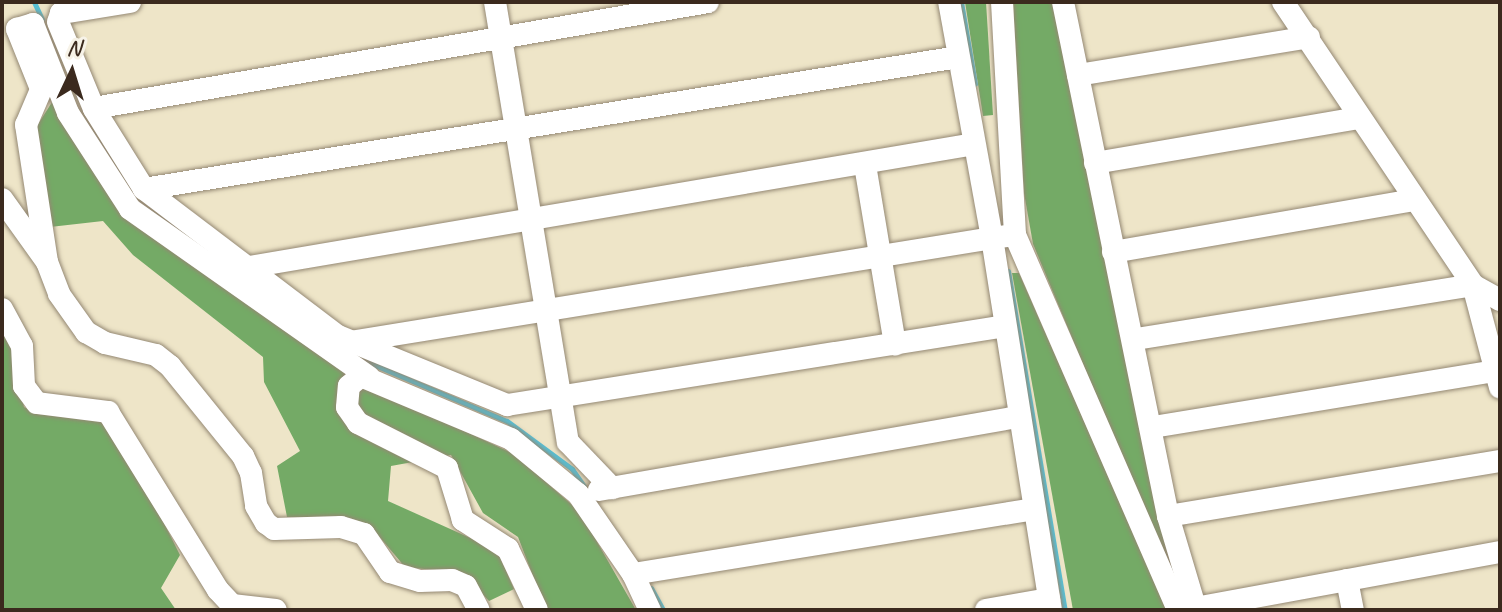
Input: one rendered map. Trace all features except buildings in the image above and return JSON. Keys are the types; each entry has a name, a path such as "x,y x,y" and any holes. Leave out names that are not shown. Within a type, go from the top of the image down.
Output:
{"street":[{"path":"130,2 61,13 17,29 41,89 26,125 47,262 59,294 86,332 105,343 156,355 170,366 243,456 251,473 256,506 266,523 274,529 341,527 364,534 390,572 420,581 452,580 466,586 479,610"},
{"path":"495,2 528,219 568,442 612,488"},
{"path":"94,108 708,2"},
{"path":"949,2 992,238 1050,605 986,610"},
{"path":"1002,2 1015,235 1190,609"},
{"path":"1063,2 1113,252 1136,339 1168,516 1190,609"},
{"path":"1153,427 1498,379 1491,292 1415,200 1283,2"},
{"path":"61,13 58,22 94,108 144,189 338,336 507,405 1005,326"},
{"path":"33,24 68,113 130,209 369,377 511,439 578,494 633,574 650,610"},
{"path":"1078,75 1309,37"},
{"path":"144,189 958,57"},
{"path":"1095,163 1359,118"},
{"path":"249,267 865,165 974,144"},
{"path":"865,165 895,345"},
{"path":"2,199 47,262"},
{"path":"1113,252 1415,200"},
{"path":"356,341 544,308 1015,235"},
{"path":"1136,339 1491,292"},
{"path":"2,309 22,346 24,386 37,403 108,412 218,590 232,605 276,610"},
{"path":"369,377 349,386 347,407 358,423 447,468 463,520 508,549 537,610"},
{"path":"578,494 1019,417"},
{"path":"1168,516 1500,461"},
{"path":"633,574 1034,509"},
{"path":"1190,609 1500,552"},
{"path":"1347,580 1353,610"}],"green space":[{"path":"965,2 986,2 993,115 983,116"},
{"path":"1013,2 1058,2 1176,572 1165,561 1033,244 1024,193"},
{"path":"54,99 125,217 385,394 514,454 580,512 636,610 546,610 518,537 483,513 451,455 391,466 388,501 497,550 514,589 489,601 463,573 405,567 372,528 350,518 287,517 277,466 300,451 264,382 263,357 133,255 103,221 50,227 35,129"},
{"path":"1012,273 1019,273 1167,610 1073,610"},
{"path":"2,330 13,350 24,407 37,414 102,421 154,503 180,555 161,588 176,610 2,610"}],"waterway":[{"path":"34,2 42,19"},
{"path":"961,2 975,84"},
{"path":"1008,271 1065,610"},
{"path":"363,360 507,421 572,469 584,486"},
{"path":"651,588 663,610"}]}
